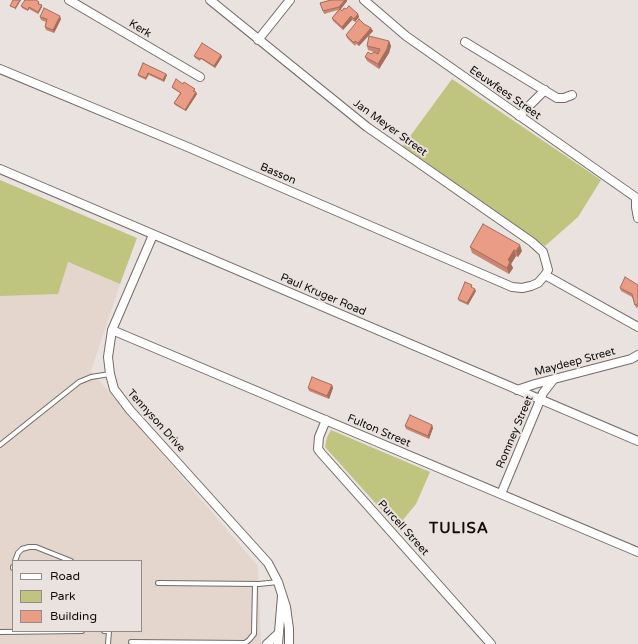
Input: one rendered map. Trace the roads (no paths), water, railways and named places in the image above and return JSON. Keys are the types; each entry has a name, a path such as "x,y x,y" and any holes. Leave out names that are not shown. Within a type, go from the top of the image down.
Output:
{"street":[{"name":"Kerk","path":"70,0 200,78"},
{"name":"Jan Meyer Street","path":"210,0 367,127 532,242 543,252 548,270 545,276"},
{"path":"258,40 290,0"},
{"name":"Eeuwfees Street","path":"364,0 406,36 637,199"},
{"path":"465,42 561,99 572,95"},
{"name":"Basson","path":"0,69 198,152 512,287 522,288 531,286 538,283 545,276"},
{"path":"520,116 544,90"},
{"name":"Paul Kruger Road","path":"0,169 638,441"},
{"path":"637,199 636,207 638,218"},
{"name":"Tennyson Drive","path":"153,235 112,330 108,352 110,374 114,389 117,395 268,562 278,582 286,607 289,629 289,644"},
{"path":"545,276 638,327"},
{"name":"Fulton Street","path":"112,330 638,552"},
{"name":"Maydeep Street","path":"517,390 631,359 638,355"},
{"name":"Romney Street","path":"501,494 544,393 553,380"},
{"name":"Purcell Street","path":"326,420 319,437 318,449 492,644"},
{"name":"Tennyson Drive","path":"278,644 282,596"},
{"path":"268,644 279,633"}],"lane":[{"path":"0,445 79,382 91,377 110,374"},
{"path":"15,560 18,553 22,549 36,547 68,560"},
{"path":"158,583 256,584 278,582"},
{"path":"130,642 245,643 254,634 256,584"},
{"path":"0,632 12,632"},
{"path":"108,644 109,632"}],"district":[{"name":"TULISA","path":"459,529"}]}
